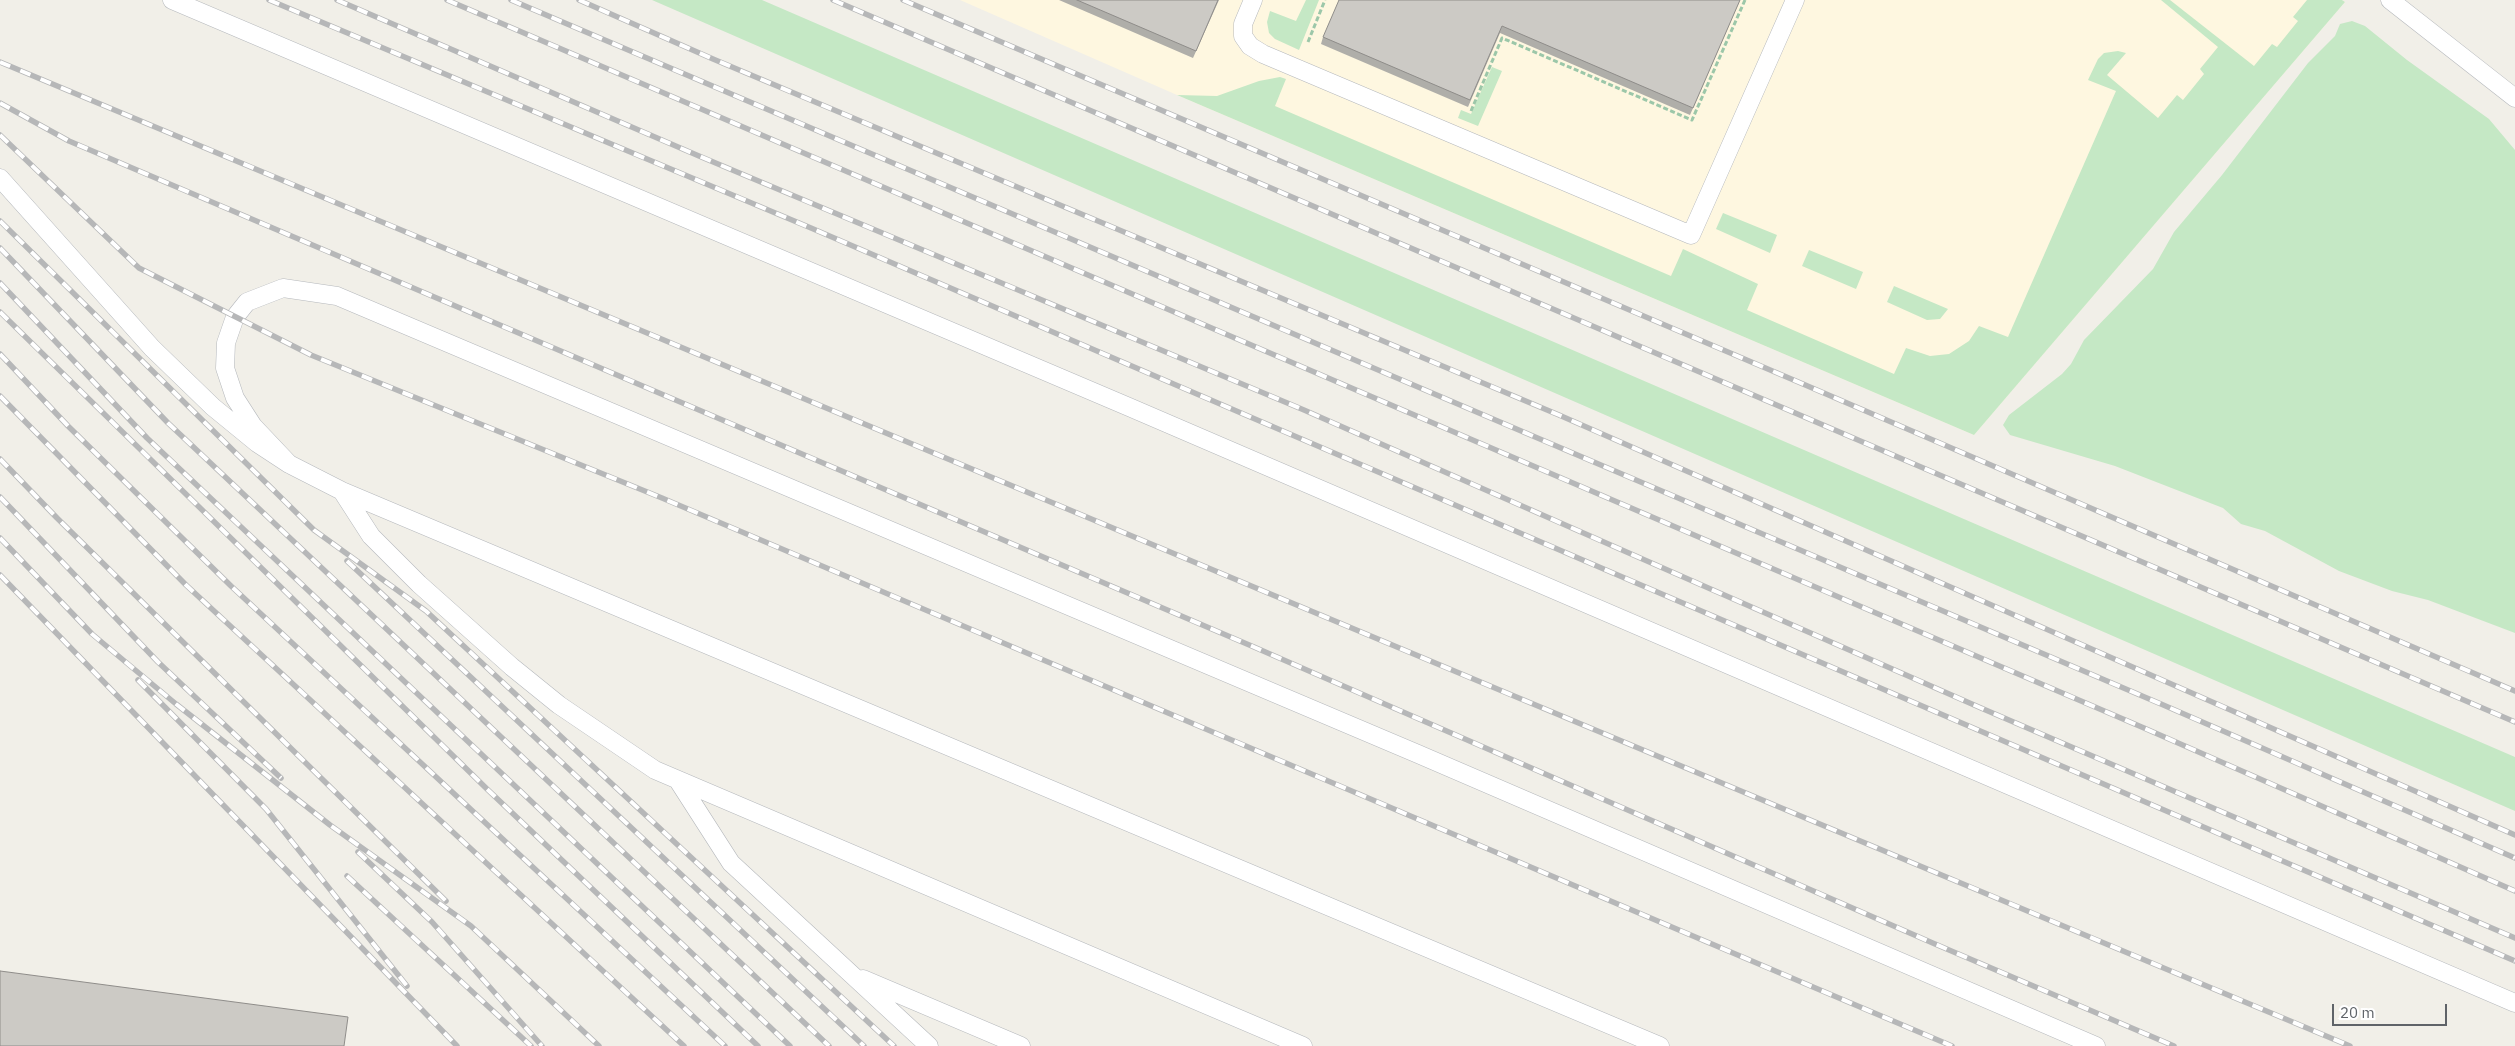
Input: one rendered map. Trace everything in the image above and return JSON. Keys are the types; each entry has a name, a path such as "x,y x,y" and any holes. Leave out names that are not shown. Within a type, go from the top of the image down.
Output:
{"lane":[{"path":"172,0 1120,403 2515,1003"},
{"path":"1253,0 1243,24 1243,36 1250,46 1263,54 1691,235 1795,0"},
{"path":"2390,0 2515,98"},
{"path":"0,178 152,348 213,407 257,443 290,464 342,491 1660,1046"},
{"path":"290,464 253,426 235,398 225,368 226,343 235,317 247,302 283,288 337,296 1418,754 2096,1046"},
{"path":"342,491 371,536 419,584 512,667 559,705 623,750 679,782 1303,1046"},
{"path":"679,782 731,863 929,1046"},
{"path":"850,973 1021,1046"}],"path":[{"path":"1317,46 1308,42 1325,0"},
{"path":"1461,108 1470,112 1502,38 1692,120 1745,0"}],"shaded area":[{"path":"960,0 2342,0 2345,2 1974,435 1177,95"}],"green space":[{"path":"652,0 762,0 2515,757 2515,811"},
{"path":"1306,0 1319,0 1299,50 1275,39 1269,33 1267,22 1270,11 1296,21"},
{"path":"2161,0 2170,0 2254,66 2272,44 2277,47 2298,21 2293,17 2307,0 2342,0 2345,2 1974,435 1177,95 1217,96 1259,81 1280,77 1286,79 1275,106 1671,276 1683,249 1758,284 1747,310 1894,374 1906,348 1930,356 1949,354 1969,341 1979,326 2008,337 2116,91 2088,80 2098,59 2104,53 2118,51 2126,53 2107,75 2158,118 2177,95 2183,100 2204,74 2200,69 2218,47"},
{"path":"2352,21 2365,26 2407,60 2489,119 2515,150 2515,633 2428,600 2392,591 2339,571 2265,531 2241,524 2223,508 2115,466 2010,435 2003,425 2009,415 2062,374 2071,364 2084,340 2153,269 2174,232 2222,175 2308,63 2335,36 2340,24"},
{"path":"1492,67 1502,71 1478,126 1458,118 1461,110 1471,114"},
{"path":"1723,213 1777,235 1770,253 1716,229"},
{"path":"1809,250 1863,272 1856,289 1802,266"},
{"path":"1894,286 1948,309 1940,319 1927,320 1887,302"}],"building":[{"path":"1077,0 1218,0 1196,51"},
{"path":"1339,0 1740,0 1693,108 1502,26 1470,100 1323,37"},
{"path":"0,971 348,1017 344,1046 0,1046"}],"railway":[{"path":"269,0 811,228 2515,961"},
{"path":"337,0 699,156 1304,410 1981,708 2515,938"},
{"path":"447,0 2144,728 2515,891"},
{"path":"511,0 2161,704 2515,858"},
{"path":"579,0 713,59 1559,415 2515,835"},
{"path":"833,0 2515,722"},
{"path":"903,0 1803,384 2515,691"},
{"path":"0,62 2350,1046"},
{"path":"0,103 69,141 1254,647 1935,944 2174,1046"},
{"path":"0,135 139,268 311,355 662,498 1952,1046"},
{"path":"0,221 314,530 426,611 894,1046"},
{"path":"0,248 168,423 829,1046"},
{"path":"0,283 147,438 790,1046"},
{"path":"0,312 488,790 758,1046"},
{"path":"0,354 68,426 231,586 725,1046"},
{"path":"0,396 186,585 684,1046"},
{"path":"0,459 57,518 446,901"},
{"path":"0,497 158,662 281,778"},
{"path":"0,538 92,634 176,704 330,825 471,926 599,1046"},
{"path":"347,561 864,1046"},
{"path":"0,575 457,1046"},
{"path":"138,680 266,809 407,986"},
{"path":"358,852 432,922 542,1046"},
{"path":"347,876 531,1046"}]}
